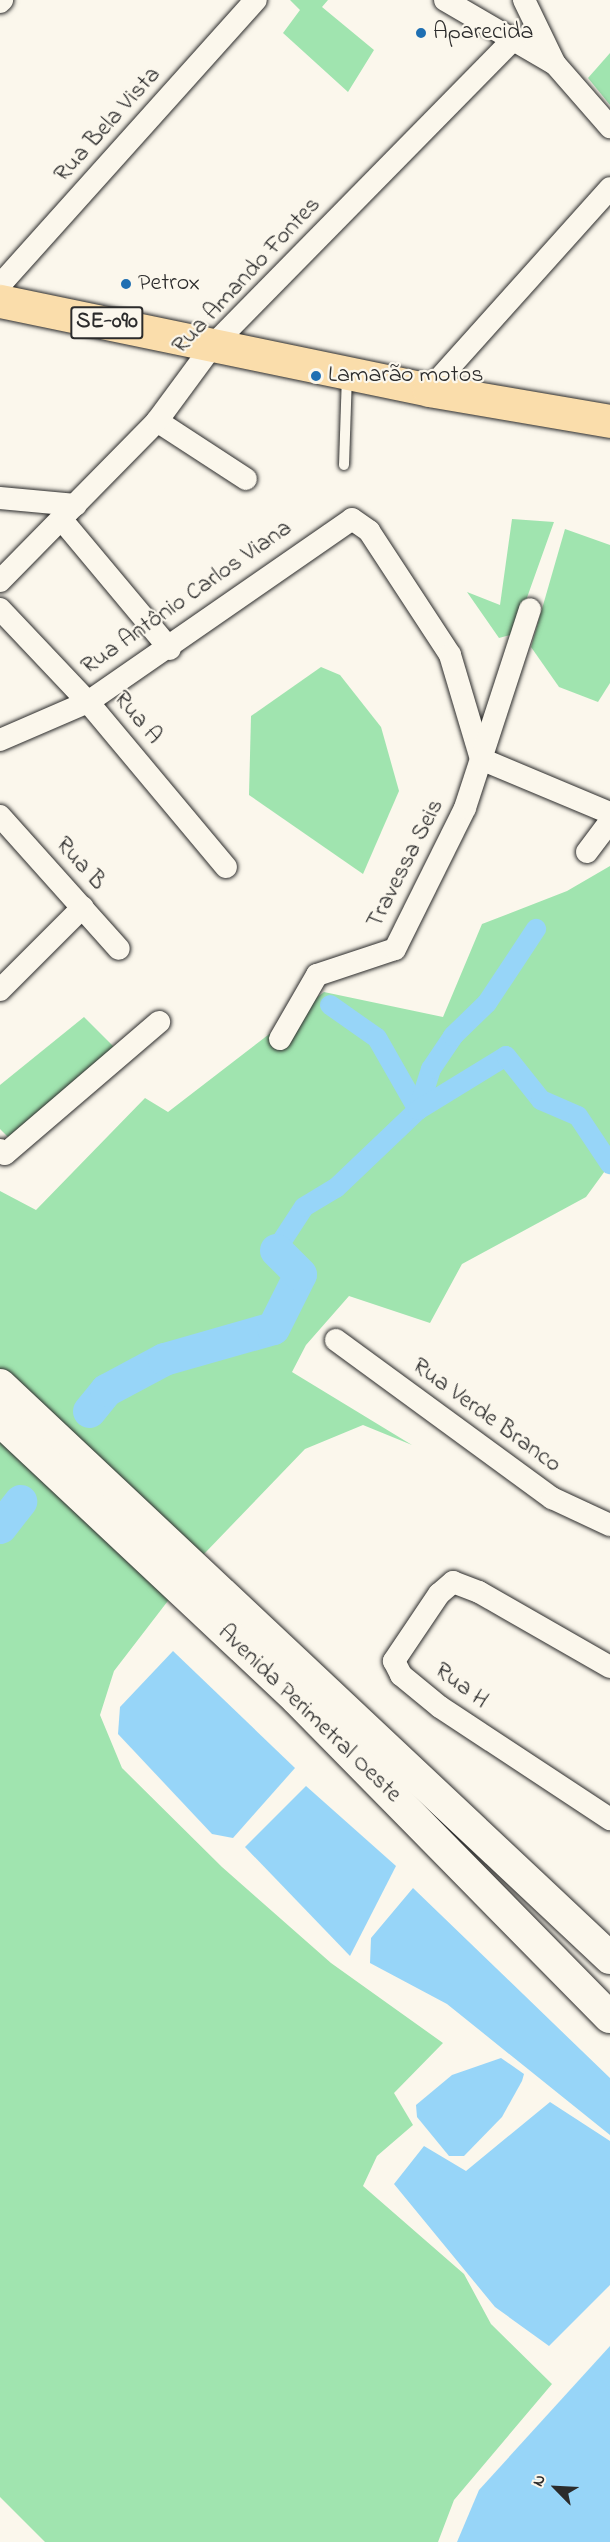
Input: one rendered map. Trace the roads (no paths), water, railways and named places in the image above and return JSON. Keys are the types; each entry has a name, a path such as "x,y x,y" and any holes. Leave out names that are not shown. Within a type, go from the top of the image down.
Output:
{"main road":[{"name":"SE-090","path":"0,301 429,390 610,421"},
{"name":"Avenida Perimetral Oeste","path":"0,1385 610,1958"},
{"name":"Avenida Perimetral Oeste","path":"0,1420 297,1699 610,2017"}],"street":[{"name":"Rua Bela Vista","path":"0,285 256,0"},
{"path":"455,2 555,64 610,126"},
{"path":"532,5 555,64"},
{"name":"Rua Amando Fontes","path":"0,581 157,421 213,345 515,38"},
{"path":"429,390 610,188"},
{"path":"157,421 246,479"},
{"path":"0,498 69,512 170,648"},
{"name":"Rua Antônio Carlos Viana","path":"0,740 88,702 170,648 333,527 356,520 369,531 450,655 481,759"},
{"name":"Rua A","path":"0,609 88,702 226,867"},
{"name":"Travessa Seis","path":"280,1039 317,975 395,949 452,839 530,609"},
{"path":"481,759 610,813"},
{"name":"Rua B","path":"0,816 119,949"},
{"path":"587,852 610,822"},
{"path":"0,990 83,907"},
{"path":"0,1150 5,1154 59,1111 159,1022"},
{"name":"Rua Verde Branco","path":"336,1340 552,1498 610,1525"},
{"name":"Rua H","path":"610,1667 464,1584 447,1585 396,1654 397,1671 440,1707 610,1819"}],"lane":[{"path":"344,465 347,372"}],"water":[{"path":"173,1651 295,1768 233,1838 212,1834 118,1734 120,1707"},
{"path":"306,1786 396,1866 350,1956 245,1847"},
{"path":"413,1888 610,2078 610,2135 447,2004 370,1963 371,1938"},
{"path":"501,2058 524,2074 522,2081 502,2117 464,2156 449,2156 417,2117 416,2105 452,2075"},
{"path":"550,2102 610,2141 610,2285 549,2346 495,2307 394,2184 424,2146 466,2171"},
{"path":"610,2346 610,2542 457,2542 479,2490"}],"waterway":[{"path":"418,1110 431,1069 453,1036 487,1003 536,929"},
{"path":"330,1005 377,1038 418,1110"},
{"path":"276,1250 304,1207 336,1188 418,1110 506,1056 541,1100 578,1116 610,1164"},
{"path":"89,1411 106,1390 164,1359 273,1328 300,1274 276,1250"},
{"path":"0,1527 20,1501"}],"place":[{"name":"Aparecida","path":"421,33"},
{"name":"Petrox","path":"126,284"},
{"name":"Lamarão motos","path":"316,376"}]}
